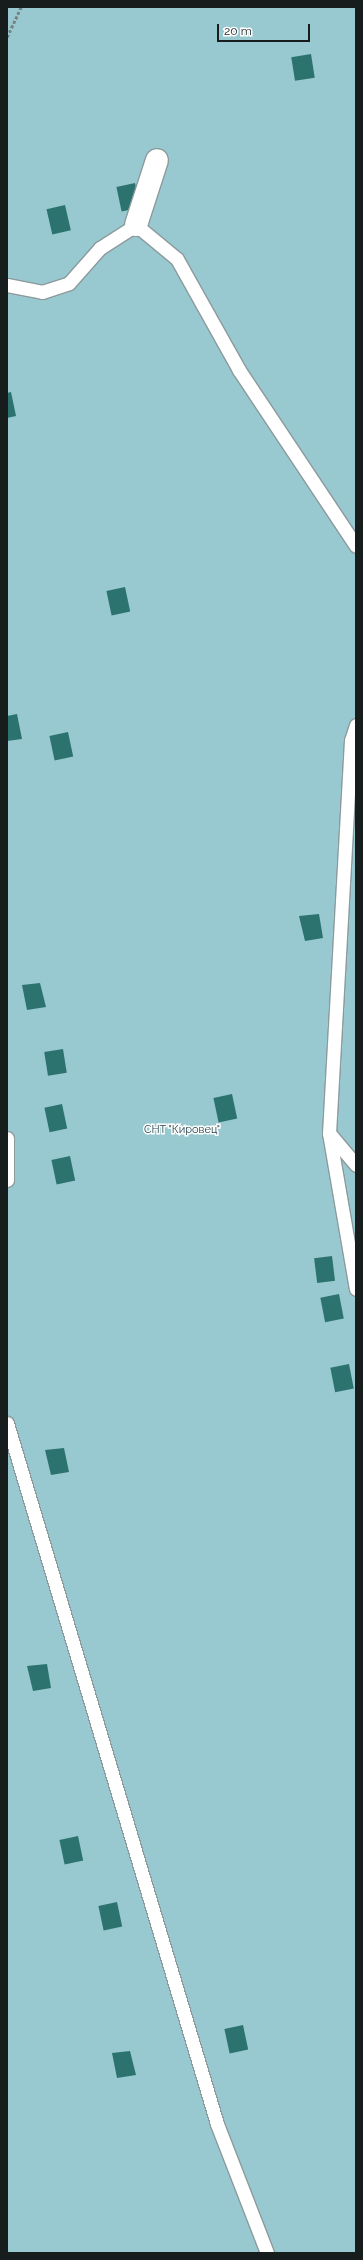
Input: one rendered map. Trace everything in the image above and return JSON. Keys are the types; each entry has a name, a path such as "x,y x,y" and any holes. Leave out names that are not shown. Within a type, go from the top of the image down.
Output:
{"street":[{"path":"136,225 157,160"}],"lane":[{"path":"7,285 42,292 69,283 100,248 136,225 177,259 239,370 356,546"},
{"path":"356,725 351,740 329,1133 356,1289"},
{"path":"329,1133 356,1165"},
{"path":"7,1138 7,1180"},
{"path":"7,1423 217,2124 266,2253"}],"path":[{"path":"7,37 20,7"}],"green space":[{"name":"СНТ \"Кировец\"","path":"7,7 356,7 356,2253 7,2253"}],"building":[{"path":"311,54 315,78 295,81 291,57"},
{"path":"135,183 140,207 122,211 116,187"},
{"path":"65,205 71,230 52,235 46,209"},
{"path":"11,392 16,416 7,418 7,393"},
{"path":"125,587 130,611 112,615 106,591"},
{"path":"17,714 22,739 7,741 7,716"},
{"path":"68,732 73,756 55,760 49,736"},
{"path":"319,914 323,938 305,941 299,916"},
{"path":"40,983 46,1007 27,1010 22,985"},
{"path":"63,1049 67,1073 48,1076 44,1052"},
{"path":"232,1094 237,1118 219,1122 213,1098"},
{"path":"62,1104 67,1128 50,1132 44,1108"},
{"path":"70,1156 75,1180 57,1184 51,1160"},
{"path":"332,1256 335,1281 317,1283 314,1258"},
{"path":"339,1294 344,1319 325,1322 320,1298"},
{"path":"349,1364 354,1389 335,1392 330,1368"},
{"path":"64,1448 69,1472 51,1475 45,1450"},
{"path":"47,1664 51,1688 33,1691 27,1666"},
{"path":"78,1836 83,1860 65,1864 59,1840"},
{"path":"117,1902 122,1926 104,1930 98,1906"},
{"path":"243,2025 248,2049 230,2053 224,2029"},
{"path":"130,2051 136,2075 117,2078 112,2053"}]}
